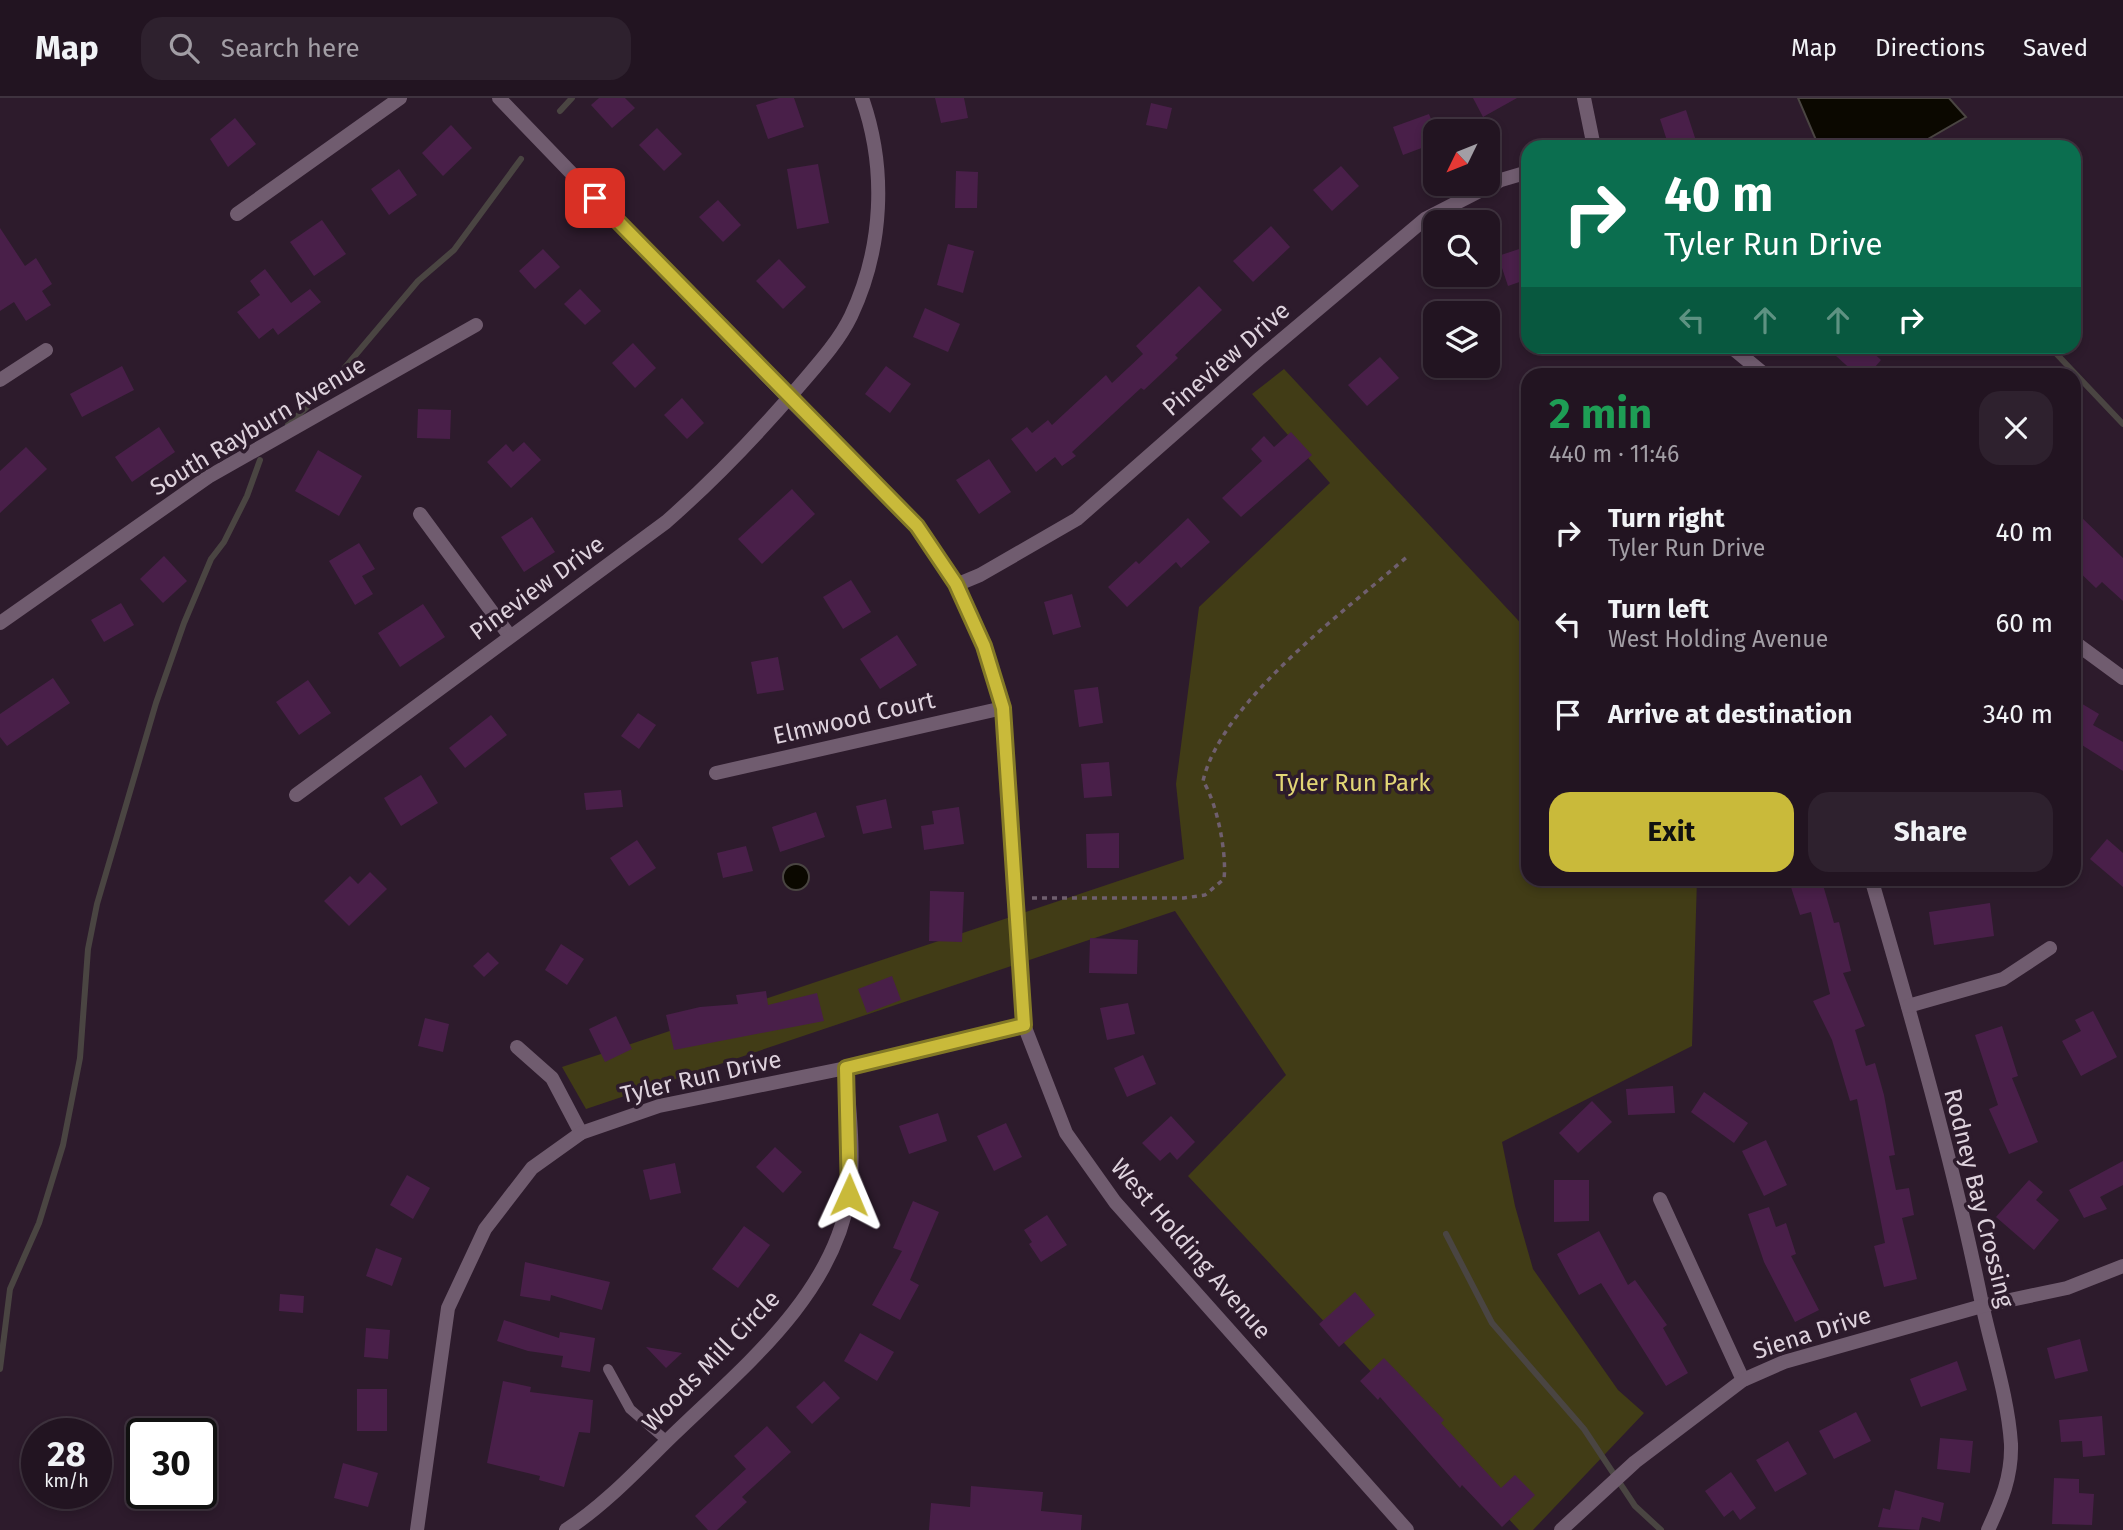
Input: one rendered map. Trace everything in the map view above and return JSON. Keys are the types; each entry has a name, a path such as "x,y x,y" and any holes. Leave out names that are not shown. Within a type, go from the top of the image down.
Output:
{"street":[{"path":"237,214 400,98"},
{"name":"West Holding Avenue","path":"499,98 789,399 917,526 956,584 984,646 1003,708 1024,1025 1066,1133 1115,1202 1408,1530"},
{"name":"Pineview Drive","path":"296,795 509,635 666,522 712,482 821,361 850,318 878,232 877,154 862,98"},
{"path":"1584,98 1593,140"},
{"name":"Pineview Drive","path":"956,584 980,575 1077,519 1259,359 1425,219 1500,180 1521,174"},
{"name":"South Rayburn Avenue","path":"0,623 208,477 476,325"},
{"path":"0,380 46,350"},
{"path":"1738,354 1751,368"},
{"path":"420,514 509,635"},
{"path":"2081,647 2123,678"},
{"name":"Elmwood Court","path":"716,772 1003,708"},
{"name":"Rodney Bay Crossing","path":"1873,886 1908,1006 1982,1306 2011,1446 2008,1487 1988,1530"},
{"path":"1908,1006 2003,979 2050,948"},
{"name":"Tyler Run Drive","path":"416,1530 448,1308 485,1229 532,1168 581,1133 659,1106 846,1068 1024,1025"},
{"path":"516,1047 552,1078 581,1133"},
{"name":"Woods Mill Circle","path":"566,1530 582,1520 667,1441 780,1328 811,1286 834,1243 849,1195 846,1068"},
{"path":"1660,1199 1743,1380"},
{"name":"Siena Drive","path":"1561,1530 1635,1462 1743,1380 1784,1362 1982,1306 2067,1288 2123,1266"}],"lane":[{"path":"608,1369 630,1409 667,1441"}],"path":[{"path":"1017,898 1184,898 1205,895 1224,879 1225,866 1214,799 1203,781 1207,765 1231,723 1262,686 1409,555"}],"green space":[{"name":"Tyler Run Park","path":"1284,369 1521,623 1521,886 1697,886 1692,1046 1502,1142 1515,1206 1533,1269 1618,1390 1644,1413 1533,1530 1519,1530 1188,1176 1286,1075 1175,911 586,1109 562,1067 1184,859 1176,784 1199,607 1330,483 1252,394"}],"shaded area":[{"path":"1798,98 1949,98 1966,117 1926,140 1816,140"},
{"path":"796,864 805,868 809,877 805,886 796,890 787,886 783,877 787,868"}],"building":[{"path":"599,98 625,98 635,108 612,128 591,105"},
{"path":"779,98 794,98 804,127 768,139 756,105"},
{"path":"935,98 964,98 968,118 941,123"},
{"path":"1473,98 1517,98 1483,117"},
{"path":"1151,103 1172,108 1167,129 1146,125"},
{"path":"1686,110 1696,140 1667,140 1660,119"},
{"path":"1429,114 1431,119 1423,119 1423,148 1403,155 1393,127"},
{"path":"235,118 256,144 228,167 210,139"},
{"path":"451,125 472,148 443,176 422,153"},
{"path":"657,128 682,154 664,171 639,145"},
{"path":"818,164 829,223 797,229 787,169"},
{"path":"1341,166 1359,186 1332,211 1313,190"},
{"path":"399,169 417,195 389,215 371,189"},
{"path":"956,171 978,172 977,208 955,208"},
{"path":"718,200 741,225 723,242 699,217"},
{"path":"322,220 346,254 314,276 290,242"},
{"path":"1271,226 1290,247 1253,282 1233,261"},
{"path":"0,228 25,266 36,258 52,284 42,291 51,305 26,321 14,302 0,311"},
{"path":"948,244 974,251 963,293 937,285"},
{"path":"1521,248 1521,281 1508,286 1500,255"},
{"path":"543,249 560,267 535,289 519,271"},
{"path":"779,259 806,287 783,309 756,281"},
{"path":"265,269 291,303 310,289 321,302 278,335 273,328 259,339 237,312 260,295 250,281"},
{"path":"1199,286 1222,310 1175,355 1178,358 1144,390 1141,388 1072,452 1076,456 1062,466 1055,457 1036,472 1011,439 1027,427 1032,433 1048,420 1052,425 1106,375 1112,383 1143,354 1136,346"},
{"path":"580,289 601,311 585,325 564,304"},
{"path":"925,308 960,324 948,352 913,337"},
{"path":"633,343 656,368 635,388 612,363"},
{"path":"1834,354 1875,354 1881,360 1874,368 1849,368"},
{"path":"1380,357 1399,378 1367,406 1348,385"},
{"path":"122,366 134,390 82,417 70,394"},
{"path":"886,366 911,384 890,413 865,394"},
{"path":"682,398 704,423 687,439 664,415"},
{"path":"418,409 451,410 450,439 417,438"},
{"path":"159,427 175,452 132,482 115,457"},
{"path":"1291,432 1312,455 1241,517 1222,498 1262,461 1251,449 1264,436 1274,447"},
{"path":"524,442 541,460 511,488 487,462 506,444 513,452"},
{"path":"26,447 47,469 0,513 0,471"},
{"path":"318,450 362,476 339,516 295,491"},
{"path":"989,459 1011,492 979,514 956,480"},
{"path":"792,489 815,514 762,564 738,539"},
{"path":"532,517 555,552 524,572 501,537"},
{"path":"2081,517 2123,558 2123,601 2102,582 2096,588 2081,574"},
{"path":"1188,518 1210,542 1181,568 1176,562 1127,607 1108,587 1136,561 1139,564"},
{"path":"359,543 375,569 362,576 373,594 355,605 329,561"},
{"path":"164,556 187,581 163,603 140,579"},
{"path":"851,580 871,612 843,629 823,597"},
{"path":"1072,594 1081,627 1053,635 1044,602"},
{"path":"121,603 134,625 104,642 91,620"},
{"path":"423,604 445,637 400,667 378,633"},
{"path":"897,635 917,665 880,689 860,659"},
{"path":"778,657 784,690 757,694 751,662"},
{"path":"53,678 70,703 7,746 0,737 0,714"},
{"path":"308,680 331,713 299,735 276,702"},
{"path":"1098,687 1103,723 1079,727 1074,690"},
{"path":"2081,703 2099,714 2093,725 2123,742 2123,771 2081,744"},
{"path":"638,713 656,725 639,749 621,736"},
{"path":"491,715 507,735 465,768 449,748"},
{"path":"1109,762 1112,796 1084,798 1081,764"},
{"path":"421,775 438,803 401,826 384,798"},
{"path":"621,790 623,807 586,810 584,793"},
{"path":"886,799 892,828 863,834 856,806"},
{"path":"959,807 964,844 924,850 921,826 934,824 932,811"},
{"path":"816,812 825,837 780,852 772,827"},
{"path":"1119,833 1119,868 1087,868 1086,834"},
{"path":"2107,839 2123,853 2123,887 2090,859"},
{"path":"637,840 656,868 629,886 610,858"},
{"path":"746,846 753,871 723,878 717,853"},
{"path":"370,872 387,889 349,926 324,901 350,876 358,884"},
{"path":"1791,886 1823,886 1834,923 1839,922 1851,971 1843,973 1865,1026 1855,1030 1866,1066 1875,1063 1884,1095 1895,1155 1889,1156 1896,1190 1909,1188 1914,1215 1902,1218 1917,1279 1884,1287 1874,1246 1885,1243 1857,1099 1850,1101 1832,1040 1813,1001 1830,994 1811,912 1800,915"},
{"path":"930,891 964,892 962,942 929,941"},
{"path":"1990,903 1994,936 1934,945 1929,912"},
{"path":"1090,938 1138,940 1137,974 1089,973"},
{"path":"561,944 584,959 567,985 545,970"},
{"path":"488,952 499,963 484,977 473,966"},
{"path":"892,976 901,1000 867,1013 858,989"},
{"path":"766,991 768,1005 817,993 824,1021 674,1050 666,1015 700,1007 738,1004 736,995"},
{"path":"1128,1003 1135,1034 1107,1040 1100,1008"},
{"path":"2093,1011 2117,1057 2081,1076 2062,1041 2081,1031 2075,1020"},
{"path":"616,1016 632,1049 605,1062 589,1029"},
{"path":"425,1018 449,1024 443,1052 418,1046"},
{"path":"2002,1026 2018,1076 2012,1078 2038,1142 2009,1154 1989,1109 1998,1105 1975,1035"},
{"path":"1143,1055 1156,1084 1127,1097 1114,1068"},
{"path":"1673,1086 1675,1113 1628,1115 1626,1089"},
{"path":"1704,1092 1748,1123 1734,1143 1691,1112"},
{"path":"1592,1101 1612,1122 1578,1153 1559,1133"},
{"path":"938,1113 947,1141 909,1154 899,1126"},
{"path":"1171,1116 1195,1142 1177,1160 1170,1152 1160,1161 1142,1143"},
{"path":"1006,1123 1022,1157 994,1171 977,1136"},
{"path":"1766,1140 1787,1185 1764,1196 1742,1151"},
{"path":"775,1147 802,1172 783,1193 756,1167"},
{"path":"2123,1161 2123,1185 2100,1197 2107,1209 2084,1218 2069,1190"},
{"path":"675,1163 681,1193 650,1200 643,1170"},
{"path":"407,1175 430,1188 413,1219 390,1205"},
{"path":"1554,1180 1589,1180 1589,1221 1554,1222"},
{"path":"2029,1180 2043,1192 2036,1200 2059,1220 2034,1250 1996,1217"},
{"path":"913,1201 939,1212 910,1280 919,1285 900,1320 872,1305 902,1251 893,1248"},
{"path":"1769,1207 1776,1227 1786,1223 1796,1254 1791,1256 1819,1310 1795,1322 1764,1262 1748,1214"},
{"path":"1047,1215 1067,1245 1041,1262 1029,1244 1032,1242 1024,1230"},
{"path":"744,1226 770,1245 738,1288 712,1269"},
{"path":"1599,1231 1628,1285 1635,1280 1667,1325 1663,1328 1688,1373 1666,1386 1601,1283 1579,1295 1557,1254"},
{"path":"376,1248 402,1258 392,1286 366,1276"},
{"path":"525,1262 610,1282 602,1310 551,1295 550,1301 520,1296"},
{"path":"1355,1292 1375,1315 1339,1347 1319,1324"},
{"path":"280,1294 304,1296 303,1313 279,1311"},
{"path":"504,1320 559,1338 560,1332 595,1338 590,1372 561,1367 563,1356 528,1351 497,1341"},
{"path":"366,1328 390,1330 388,1359 364,1357"},
{"path":"860,1333 894,1352 877,1381 844,1361"},
{"path":"2080,1339 2088,1371 2055,1379 2047,1348"},
{"path":"646,1347 682,1353 666,1368"},
{"path":"1384,1358 1444,1420 1441,1423 1501,1488 1515,1475 1535,1495 1502,1527 1462,1485 1460,1488 1380,1397 1378,1400 1360,1381"},
{"path":"1957,1361 1967,1390 1921,1407 1910,1379"},
{"path":"503,1381 531,1387 530,1392 593,1400 590,1433 579,1432 564,1487 539,1480 540,1476 487,1463"},
{"path":"824,1381 840,1398 812,1424 796,1407"},
{"path":"357,1389 387,1389 387,1431 357,1431"},
{"path":"1856,1412 1871,1441 1834,1459 1819,1431"},
{"path":"2102,1416 2105,1455 2083,1457 2082,1441 2061,1442 2059,1420"},
{"path":"767,1426 791,1452 742,1497 747,1502 717,1530 708,1530 695,1516 746,1469 734,1456"},
{"path":"1940,1438 1973,1441 1970,1473 1937,1469"},
{"path":"1788,1441 1807,1474 1775,1492 1756,1460"},
{"path":"343,1463 378,1473 368,1507 334,1498"},
{"path":"1731,1472 1756,1508 1740,1520 1733,1510 1724,1517 1705,1491"},
{"path":"2054,1478 2079,1479 2079,1493 2094,1494 2092,1525 2052,1524"},
{"path":"971,1486 1043,1492 1041,1511 1082,1515 1081,1530 929,1530 931,1503 970,1507"},
{"path":"1895,1490 1944,1503 1940,1522 1922,1517 1919,1530 1878,1527 1883,1508 1890,1510"}],"waterway":[{"path":"560,111 572,98"},
{"path":"288,425 331,384 418,281 454,250 521,159"},
{"path":"2057,354 2070,368"},
{"path":"2081,380 2123,424"},
{"path":"0,1369 10,1289 39,1223 63,1145 80,1058 88,949 97,904 156,703 184,623 211,559 224,542 247,496 260,460"},
{"path":"1446,1234 1492,1323 1584,1429 1635,1506 1661,1530"}],"route":[{"path":"595,198 789,399 917,526 956,584 984,646 1003,708 1010,777 1024,1025 846,1068 849,1195"}]}
